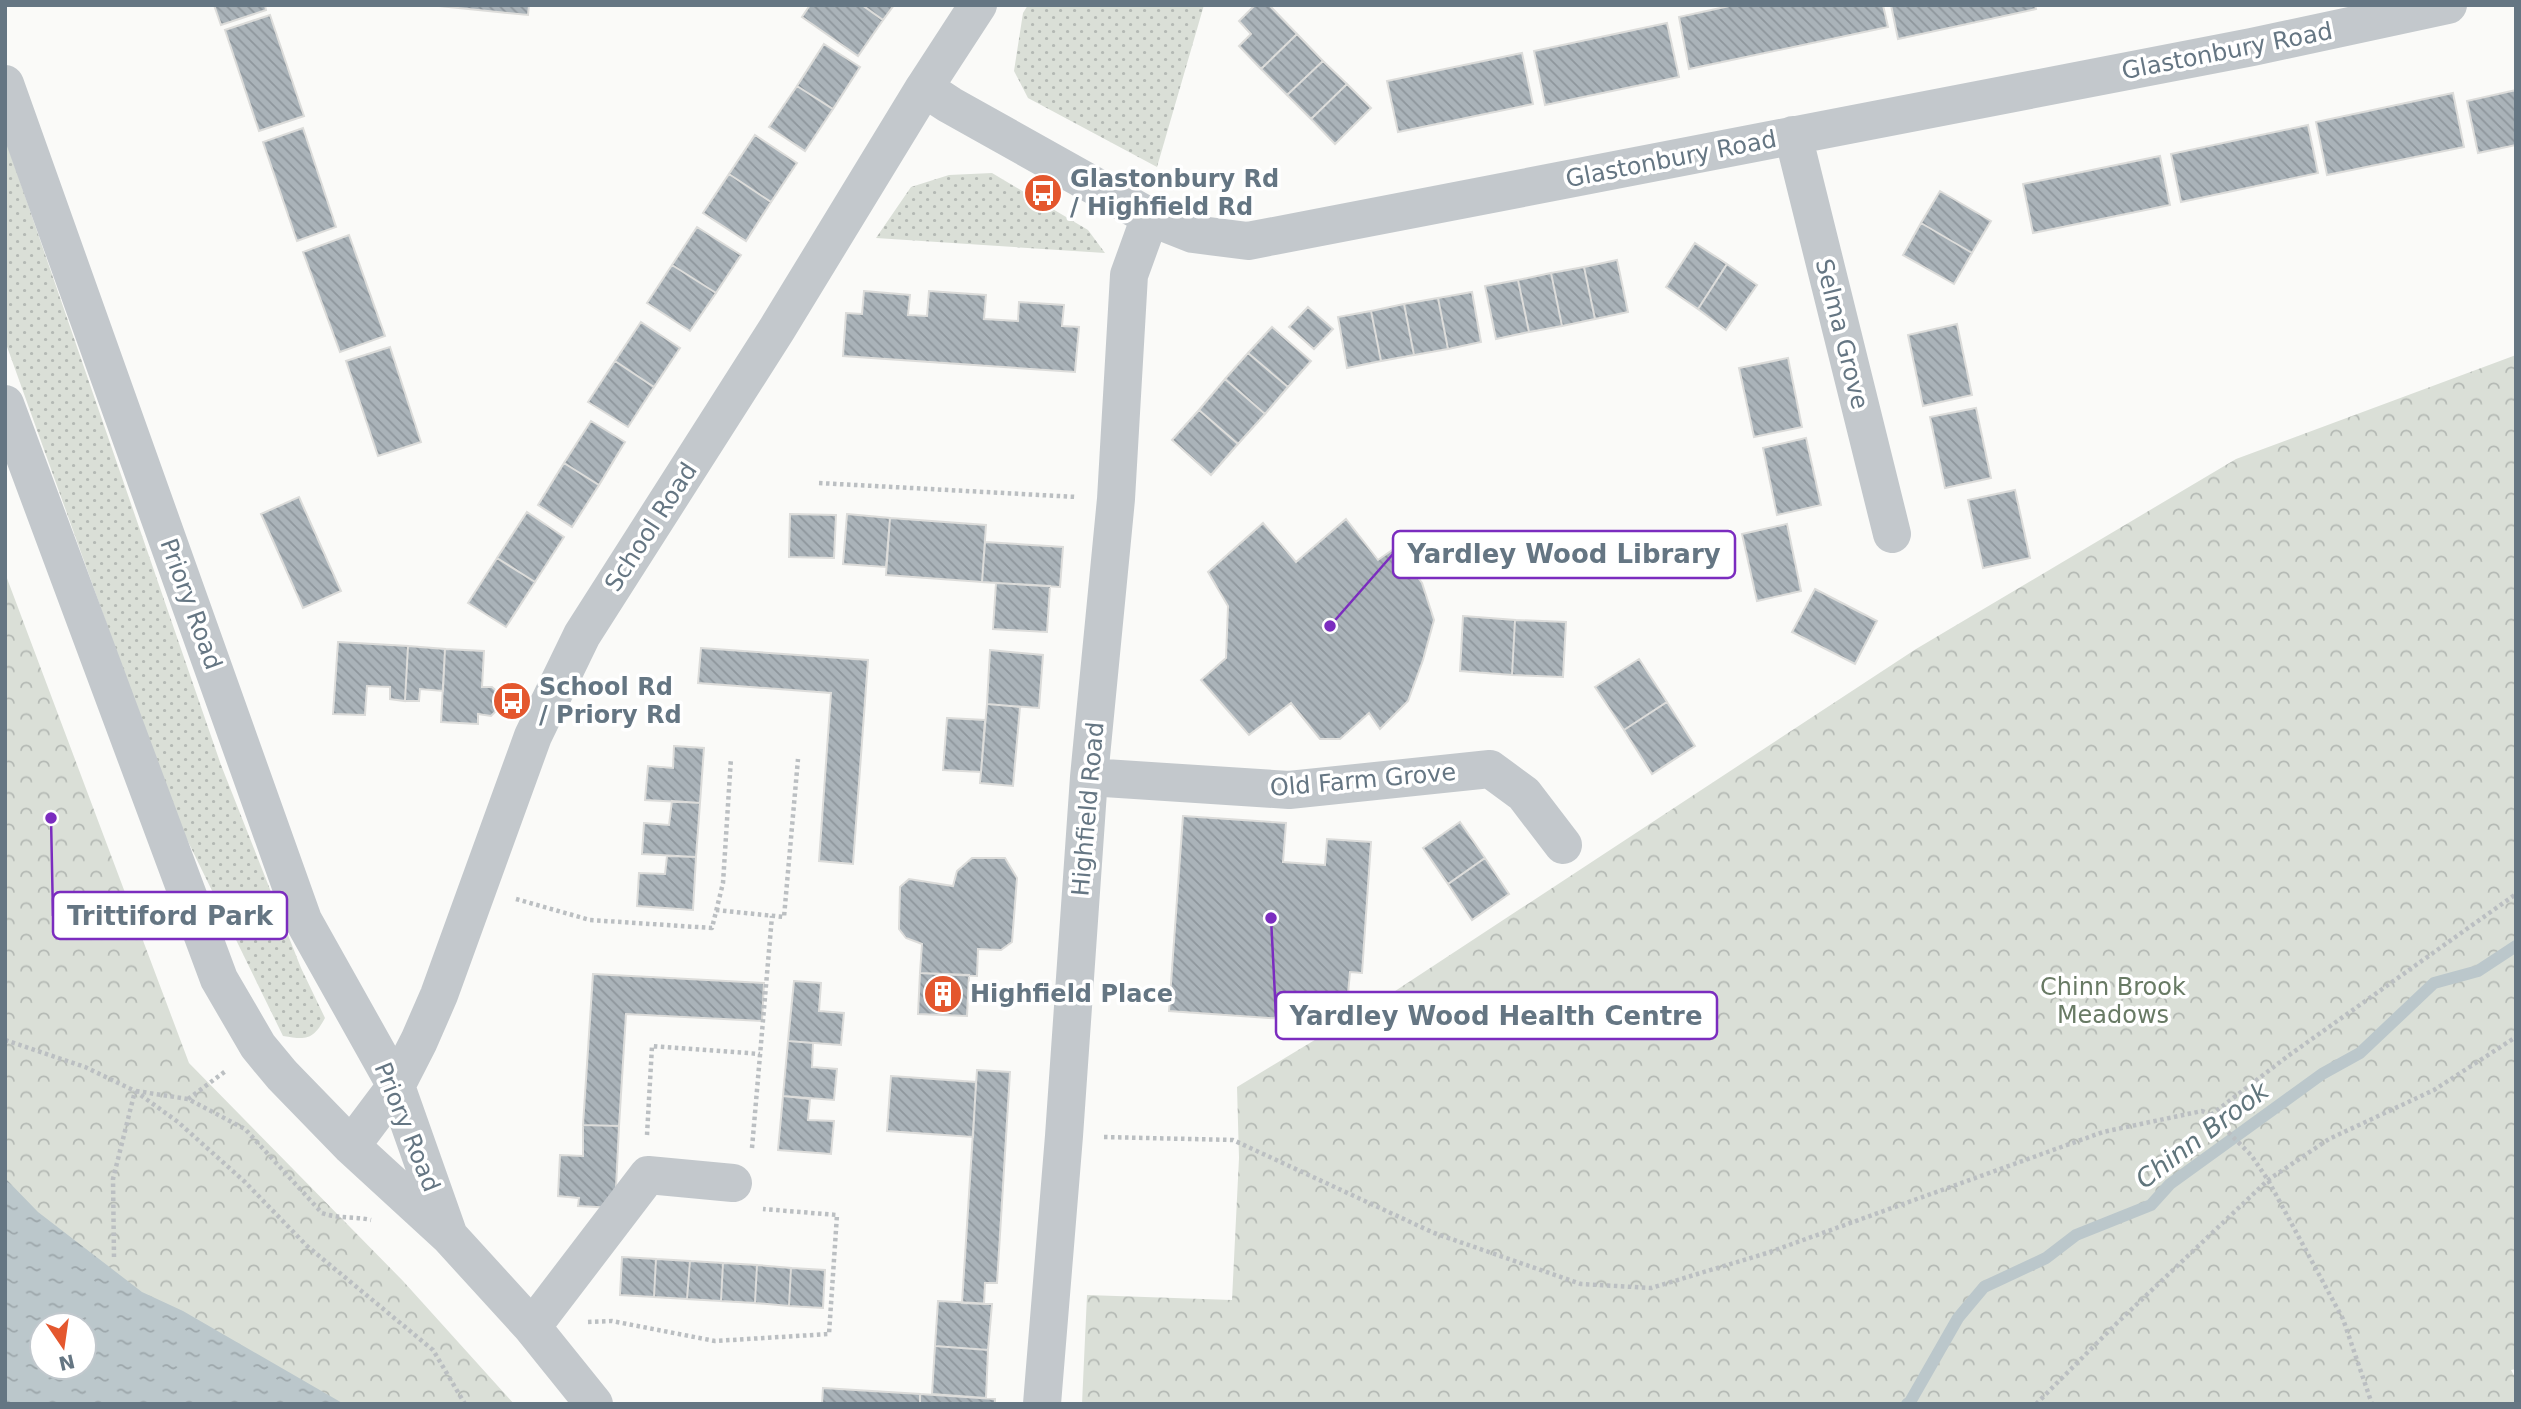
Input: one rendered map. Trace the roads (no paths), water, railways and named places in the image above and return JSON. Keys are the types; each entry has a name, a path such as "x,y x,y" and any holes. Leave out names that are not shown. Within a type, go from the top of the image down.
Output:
{"street":[{"name":"School Road","path":"351,1146 396,1086 419,1041 439,995 534,736 582,635 777,330 923,88 978,5"},
{"name":"Glastonbury Road","path":"923,88 1150,217 1193,234 1248,241 2252,47 2448,5"},
{"name":"Priory Road","path":"5,84 303,920 396,1086 449,1236"},
{"name":"Selma Grove","path":"1793,135 1892,534"},
{"name":"Highfield Road","path":"1042,1404 1089,777 1116,499 1129,275 1150,217"},
{"name":"Priory Road","path":"5,404 219,979 258,1046 282,1075 351,1146 449,1236"},
{"name":"Old Farm Grove","path":"1089,777 1289,790 1490,769 1524,794 1563,845"},
{"path":"538,1335 648,1175 741,1184"},
{"path":"449,1236 538,1335 594,1404"}],"water":[{"path":"5,1178 38,1212 142,1292 183,1311 344,1404 5,1404"}],"waterway":[{"name":"Chinn Brook","path":"1907,1404 1958,1318 1984,1287 2046,1258 2076,1235 2151,1205 2170,1184 2322,1074 2360,1053 2434,983 2478,971 2516,946"}],"place":[{"name":"Glastonbury Rd / Highfield Rd","path":"1043,193"},
{"name":"Yardley Wood Library","path":"1330,626"},
{"name":"School Rd / Priory Rd","path":"512,701"},
{"name":"Trittiford Park","path":"51,818"},
{"name":"Yardley Wood Health Centre","path":"1271,918"},
{"name":"Highfield Place","path":"943,994"}],"park label":[{"name":"Chinn Brook Meadows","path":"2113,1001"}]}
